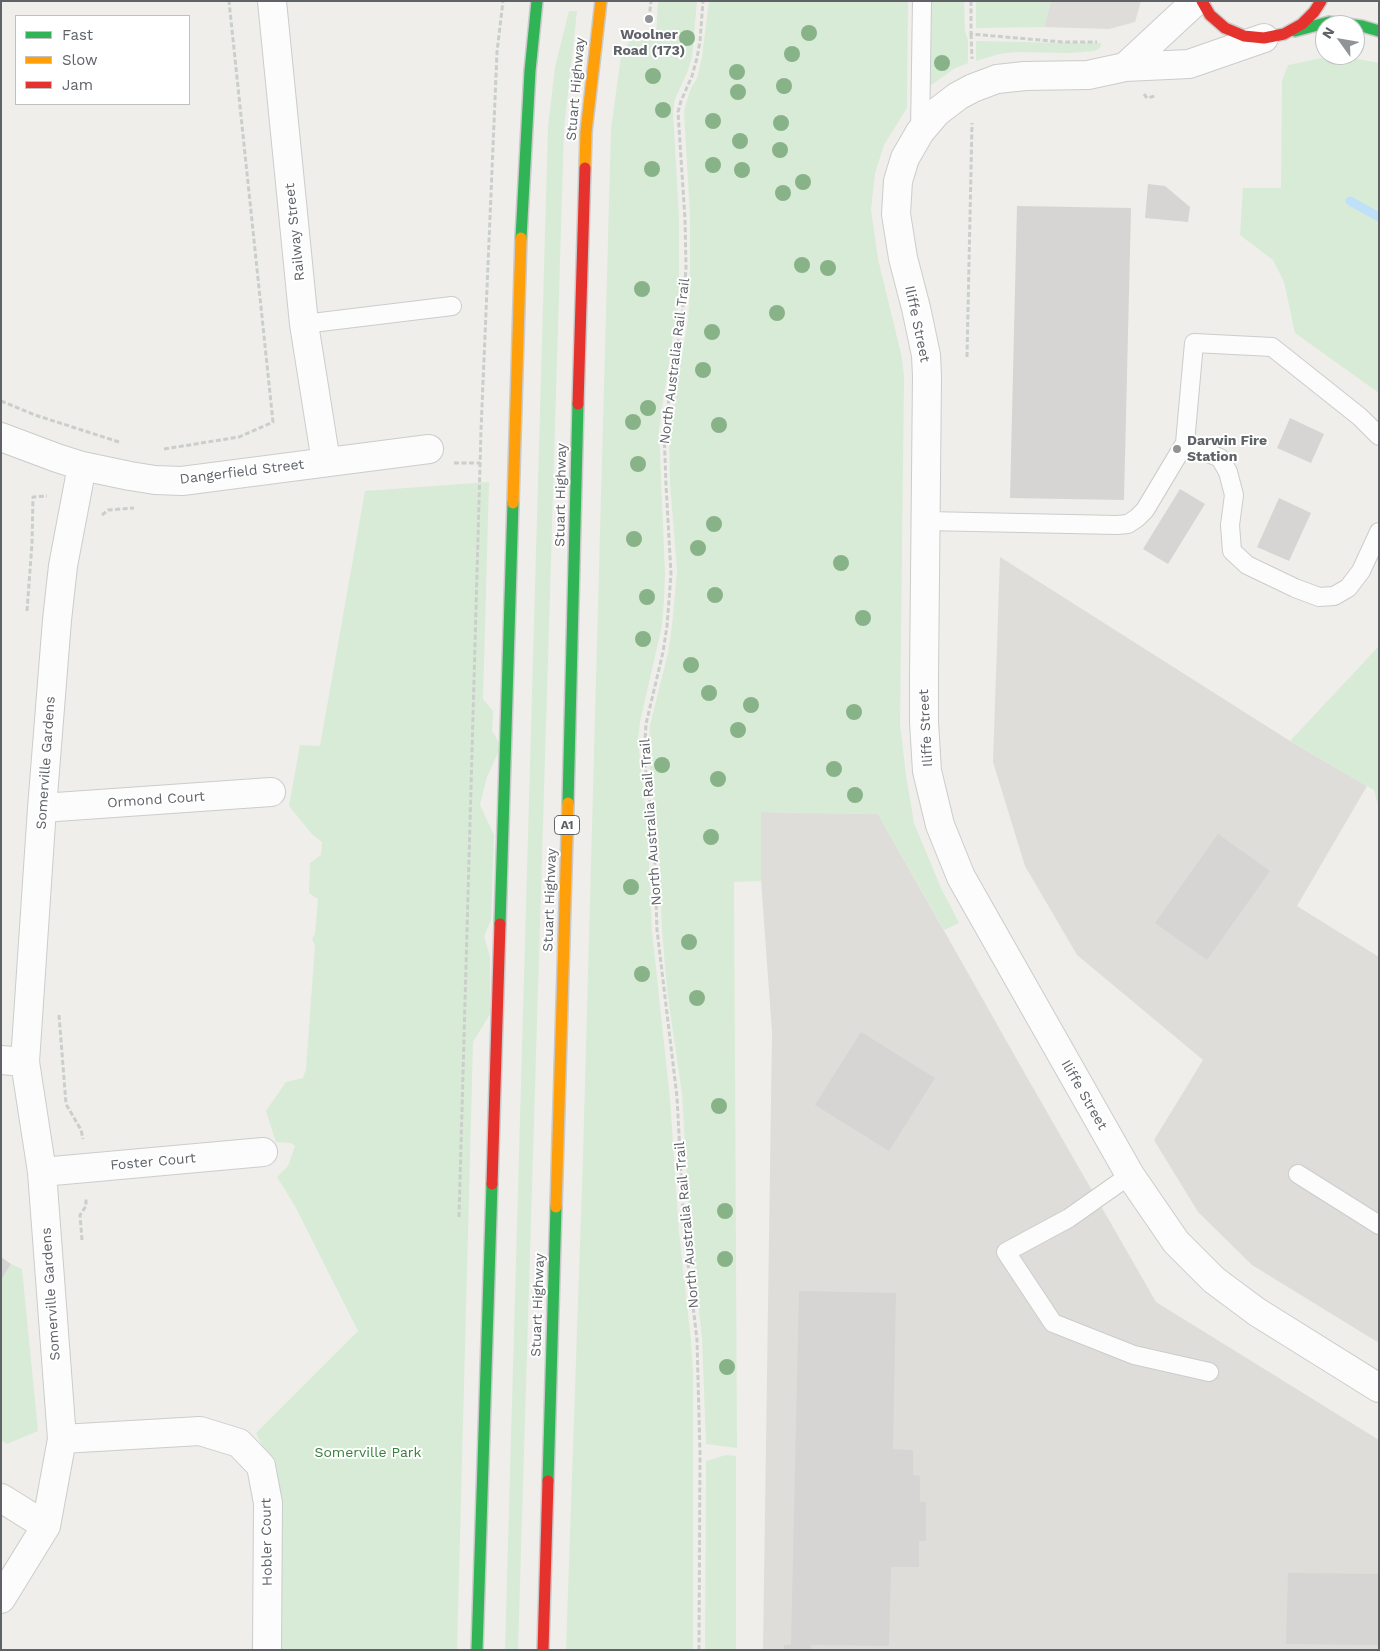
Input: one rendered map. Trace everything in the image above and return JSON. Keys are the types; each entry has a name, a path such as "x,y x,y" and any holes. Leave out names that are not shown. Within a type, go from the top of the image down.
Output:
{"main road":[{"path":"478,1650 520,243 530,70 537,1"},
{"name":"Stuart Highway","path":"543,1650 571,707 582,224 586,132 600,1"},
{"path":"1202,1 1210,15 1225,28 1244,36 1274,36 1314,24 1329,22 1362,26 1379,32"},
{"path":"1274,36 1302,24 1314,12 1321,1"}],"street":[{"name":"Railway Street","path":"272,1 304,324 326,462"},
{"path":"1125,67 1196,1"},
{"name":"Iliffe Street","path":"1274,36 1189,64 1125,67 1088,75 997,79 973,88 943,107 920,132 905,158 898,180 896,214 903,258 926,355 924,722 928,771 940,825 961,877 1130,1175 1176,1242 1214,1280 1258,1312 1379,1388"},
{"name":"Dangerfield Street","path":"1,437 82,466 155,480 182,481 429,448"},
{"name":"Somerville Gardens","path":"1,1599 46,1526 62,1439 42,1172 13,1060 42,808 63,566 82,466"},
{"name":"Ormond Court","path":"42,808 271,792"},
{"name":"Foster Court","path":"42,1172 263,1152"},
{"name":"Hobler Court","path":"62,1439 200,1431 239,1444 261,1466 268,1503 267,1650"},
{"path":"1,1498 46,1526"}],"lane":[{"path":"920,132 922,1"},
{"path":"304,324 452,306"},
{"path":"926,521 1073,525 1128,524 1145,510 1185,443 1194,343 1272,347 1360,417 1379,436"},
{"path":"1185,443 1220,458 1228,472 1234,494 1230,525 1232,552 1247,565 1294,588 1318,597 1334,596 1348,588 1361,571 1379,532"},
{"path":"1298,1174 1379,1225"},
{"path":"1130,1175 1068,1218 1006,1252 1053,1323 1134,1355 1209,1372"}],"path":[{"path":"162,449 240,437 273,422 229,1"},
{"path":"459,1226 480,447 497,52 503,1"},
{"path":"649,19 651,1"},
{"name":"North Australia Rail Trail","path":"699,1650 700,1453 697,1340 684,1229 677,1097 657,930 654,834 644,749 646,724 663,652 670,601 671,574 664,430 682,319 686,268 685,219 678,112 697,58 700,41 702,1"},
{"path":"966,357 973,88 971,1"},
{"path":"972,34 1063,42 1107,42 1125,67"},
{"path":"1,401 122,443"},
{"path":"101,516 108,510 138,508"},
{"path":"59,1009 66,1104 81,1130 84,1143"},
{"path":"82,1240 80,1215 86,1206 86,1189"}],"shaded area":[{"path":"1051,1 1141,1 1135,22 1109,29 1044,27"},
{"path":"1000,557 1290,741 1367,786 1297,906 1379,957 1379,1343 1252,1265 1198,1212 1154,1140 1203,1060 1077,955 1025,866 993,762"},
{"path":"761,812 878,814 1156,1302 1379,1440 1379,1650 763,1650 772,1032 761,881"}],"green space":[{"path":"658,1 697,1 692,57 675,99 673,110 679,218 679,294 659,429 665,573 664,599 662,626 640,722 638,740 648,835 652,931 670,1099 679,1232 693,1372 693,1650 566,1650 583,1156 611,129 621,56 632,36 656,37"},
{"path":"709,1 908,1 907,108 884,145 875,173 871,210 878,259 902,358 904,377 900,724 906,775 914,823 941,888 959,923 944,930 878,814 761,812 761,881 734,882 737,1448 706,1444 702,1338 690,1230 682,1094 667,990 662,930 658,833 648,757 650,725 668,653 677,571 670,483 669,429 688,320 690,293 690,217 684,111 690,90 697,78 702,57"},
{"path":"930,1 964,1 968,63 955,68 930,86"},
{"path":"976,1 1051,1 1044,27 976,28"},
{"path":"569,11 577,11 564,129 518,1650 505,1650 548,127 555,67"},
{"path":"976,41 1101,43 1100,48 1094,51 1069,53 1016,52 999,54 976,61"},
{"path":"1315,59 1315,65 1365,65 1365,60 1379,63 1379,393 1295,333 1284,282 1273,260 1240,235 1243,188 1281,188 1282,81 1288,65"},
{"name":"Somerville Park","path":"489,482 483,699 493,711 492,731 501,746 487,777 480,805 494,835 491,920 484,936 490,957 490,1014 473,1042 457,1650 281,1650 279,1481 256,1433 358,1331 295,1206 277,1177 288,1166 295,1146 291,1143 276,1142 266,1111 286,1082 303,1078 306,1069 315,945 312,939 315,934 318,899 309,893 310,863 321,855 322,842 312,834 289,806 300,745 320,746 365,491"},
{"path":"1379,646 1379,809 1374,790 1290,741"},
{"path":"11,1264 22,1269 38,1431 7,1444 1,1440 1,1280"},
{"path":"726,1455 736,1456 736,1650 705,1650 706,1461"}],"building":[{"path":"1148,184 1165,186 1190,207 1188,222 1145,218"},
{"path":"1017,206 1131,208 1124,500 1010,498"},
{"path":"1290,418 1324,434 1311,463 1277,448"},
{"path":"1180,489 1205,504 1168,564 1143,549"},
{"path":"1279,498 1311,513 1289,561 1257,547"},
{"path":"1218,834 1270,871 1207,960 1155,923"},
{"path":"861,1032 935,1078 889,1151 815,1105"},
{"path":"1,1257 11,1264 1,1280"},
{"path":"799,1291 896,1293 893,1449 913,1450 913,1475 920,1476 920,1502 926,1502 926,1541 919,1541 919,1567 891,1567 889,1646 811,1645 811,1650 784,1650 784,1645 791,1645"},
{"path":"1288,1573 1379,1574 1379,1645 1286,1644"}],"waterway":[{"path":"1350,201 1379,217"}],"traffic: fast":[{"path":"521,238 530,71 537,1"},
{"path":"1295,31 1329,22 1362,26 1379,31"},
{"path":"568,803 578,404"},
{"path":"500,924 513,503"},
{"path":"477,1650 492,1184"},
{"path":"548,1481 556,1207"}],"traffic: slow":[{"path":"585,168 586,132 601,1"},
{"path":"513,503 521,238"},
{"path":"556,1207 568,803"}],"traffic: jam":[{"path":"1202,1 1210,15 1225,28 1244,36 1264,38 1284,34 1302,24 1314,12 1321,1"},
{"path":"578,404 585,168"},
{"path":"492,1184 500,924"},
{"path":"543,1650 548,1481"}],"place":[{"name":"Woolner Road (173)","path":"649,19"},
{"name":"Darwin Fire Station","path":"1177,449"}]}
